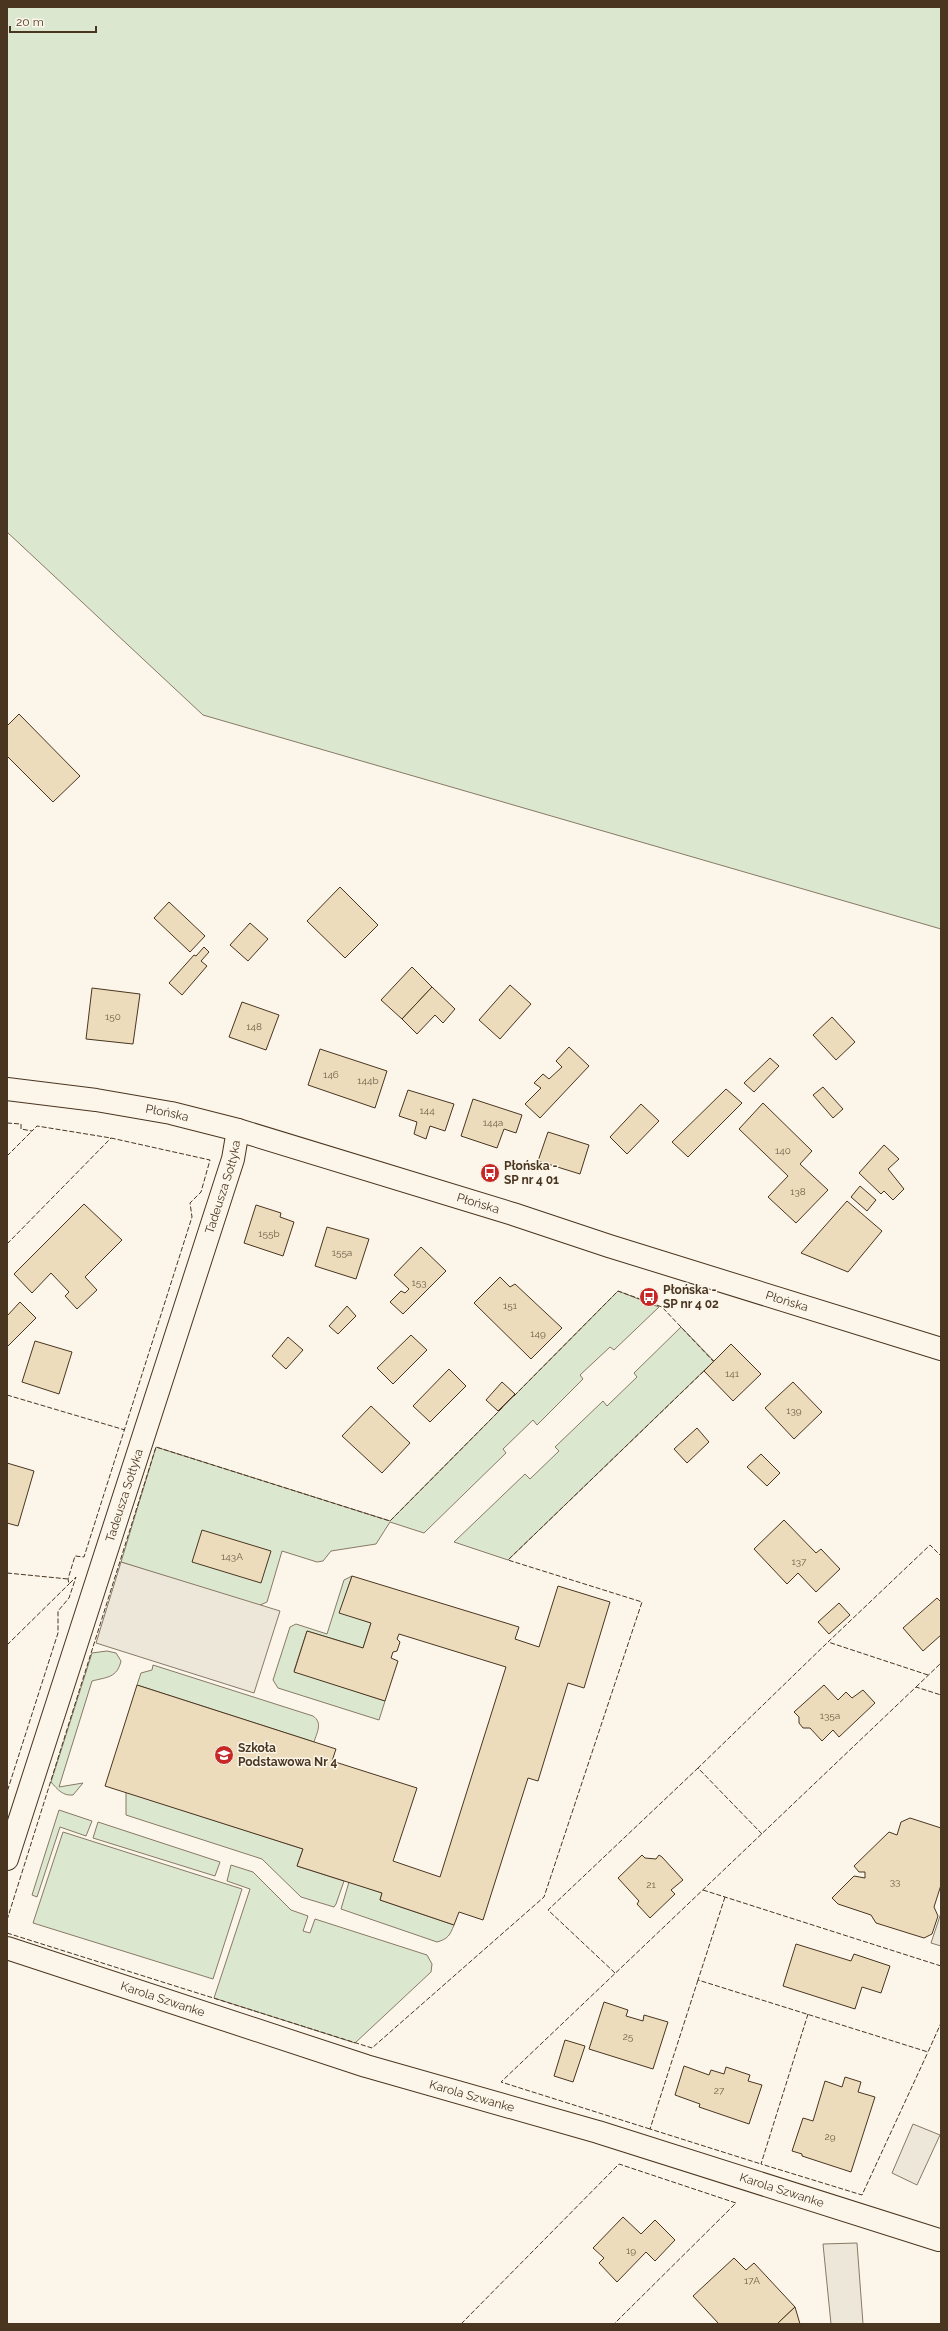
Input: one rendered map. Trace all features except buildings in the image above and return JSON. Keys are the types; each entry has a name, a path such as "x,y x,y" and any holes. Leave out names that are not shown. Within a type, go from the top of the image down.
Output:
{"street":[{"name":"Płońska","path":"7,1089 96,1100 171,1113 238,1130 513,1214 609,1246 941,1349"},
{"name":"Tadeusza Sołtyka","path":"7,1859 233,1159 238,1130"},
{"name":"Karola Szwanke","path":"7,1948 366,2066 598,2132 939,2240"}],"green space":[{"path":"7,7 941,7 941,929 203,715 7,532"},
{"path":"618,1291 659,1307 614,1350 610,1347 580,1375 583,1379 537,1425 533,1420 503,1449 506,1453 424,1533 390,1522 376,1544 331,1551 323,1561 317,1562 282,1551 267,1602 258,1606 121,1562 156,1447 390,1521"},
{"path":"681,1327 714,1361 508,1560 454,1542 525,1474 530,1479 559,1451 555,1447 603,1401 607,1406 637,1377 634,1373"},
{"path":"352,1576 340,1612 371,1623 363,1648 307,1631 294,1671 385,1701 379,1720 278,1688 273,1680 290,1627 296,1624 327,1634 344,1580"},
{"path":"107,1651 116,1653 121,1661 117,1671 114,1674 92,1681 59,1787 83,1783 73,1795 66,1795 58,1790 51,1782 92,1653"},
{"path":"153,1665 313,1716 319,1725 314,1742 137,1685 141,1673 152,1670"},
{"path":"126,1792 303,1849 297,1866 344,1881 336,1904 334,1907 301,1897 262,1859 126,1815"},
{"path":"59,1810 92,1821 86,1836 60,1827 37,1897 32,1895"},
{"path":"98,1822 220,1862 215,1876 93,1838"},
{"path":"63,1832 242,1889 213,1979 33,1923"},
{"path":"231,1865 253,1872 291,1910 308,1916 303,1931 310,1933 315,1919 427,1955 432,1964 431,1972 355,2043 214,1998 250,1889 227,1881"},
{"path":"349,1882 382,1893 380,1900 454,1925 446,1938 437,1942 341,1909"}],"shaded area":[{"path":"121,1562 280,1611 254,1693 96,1643"},
{"path":"941,1913 941,1946 931,1943"},
{"path":"913,2124 940,2135 917,2185 892,2173"},
{"path":"857,2243 863,2324 831,2324 823,2244"}],"fence":[{"path":"7,1123 21,1124 21,1129 32,1131 37,1126 111,1138 210,1160 201,1192 190,1203 192,1217 84,1557 75,1556 68,1579 69,1584 76,1577 69,1598 58,1611 58,1633 7,1792"},
{"path":"7,1156 32,1131"},
{"path":"7,1244 111,1138"},
{"path":"514,1396 618,1291 662,1307 714,1362"},
{"path":"7,1933 372,2048 544,1897 642,1602 508,1560 705,1370"},
{"path":"7,1395 125,1430"},
{"path":"7,1920 156,1447 390,1521 503,1407"},
{"path":"928,1675 828,1642 930,1545 941,1556"},
{"path":"7,1573 68,1579"},
{"path":"7,1645 69,1584"},
{"path":"762,1834 698,1768 828,1642"},
{"path":"916,1687 941,1663"},
{"path":"650,2129 501,2082 916,1687 941,1695"},
{"path":"615,1973 548,1910 698,1768"},
{"path":"703,1890 941,1966"},
{"path":"725,1897 698,1980 928,2052 941,2023"},
{"path":"698,1980 650,2129 761,2164"},
{"path":"808,2014 761,2164 862,2195 928,2052"},
{"path":"461,2324 619,2164 736,2203 614,2324"}],"place":[{"name":"Płońska - SP nr 4 01","path":"490,1173"},
{"name":"Płońska - SP nr 4 02","path":"649,1297"},
{"name":"Szkoła Podstawowa Nr 4","path":"224,1755"}]}
